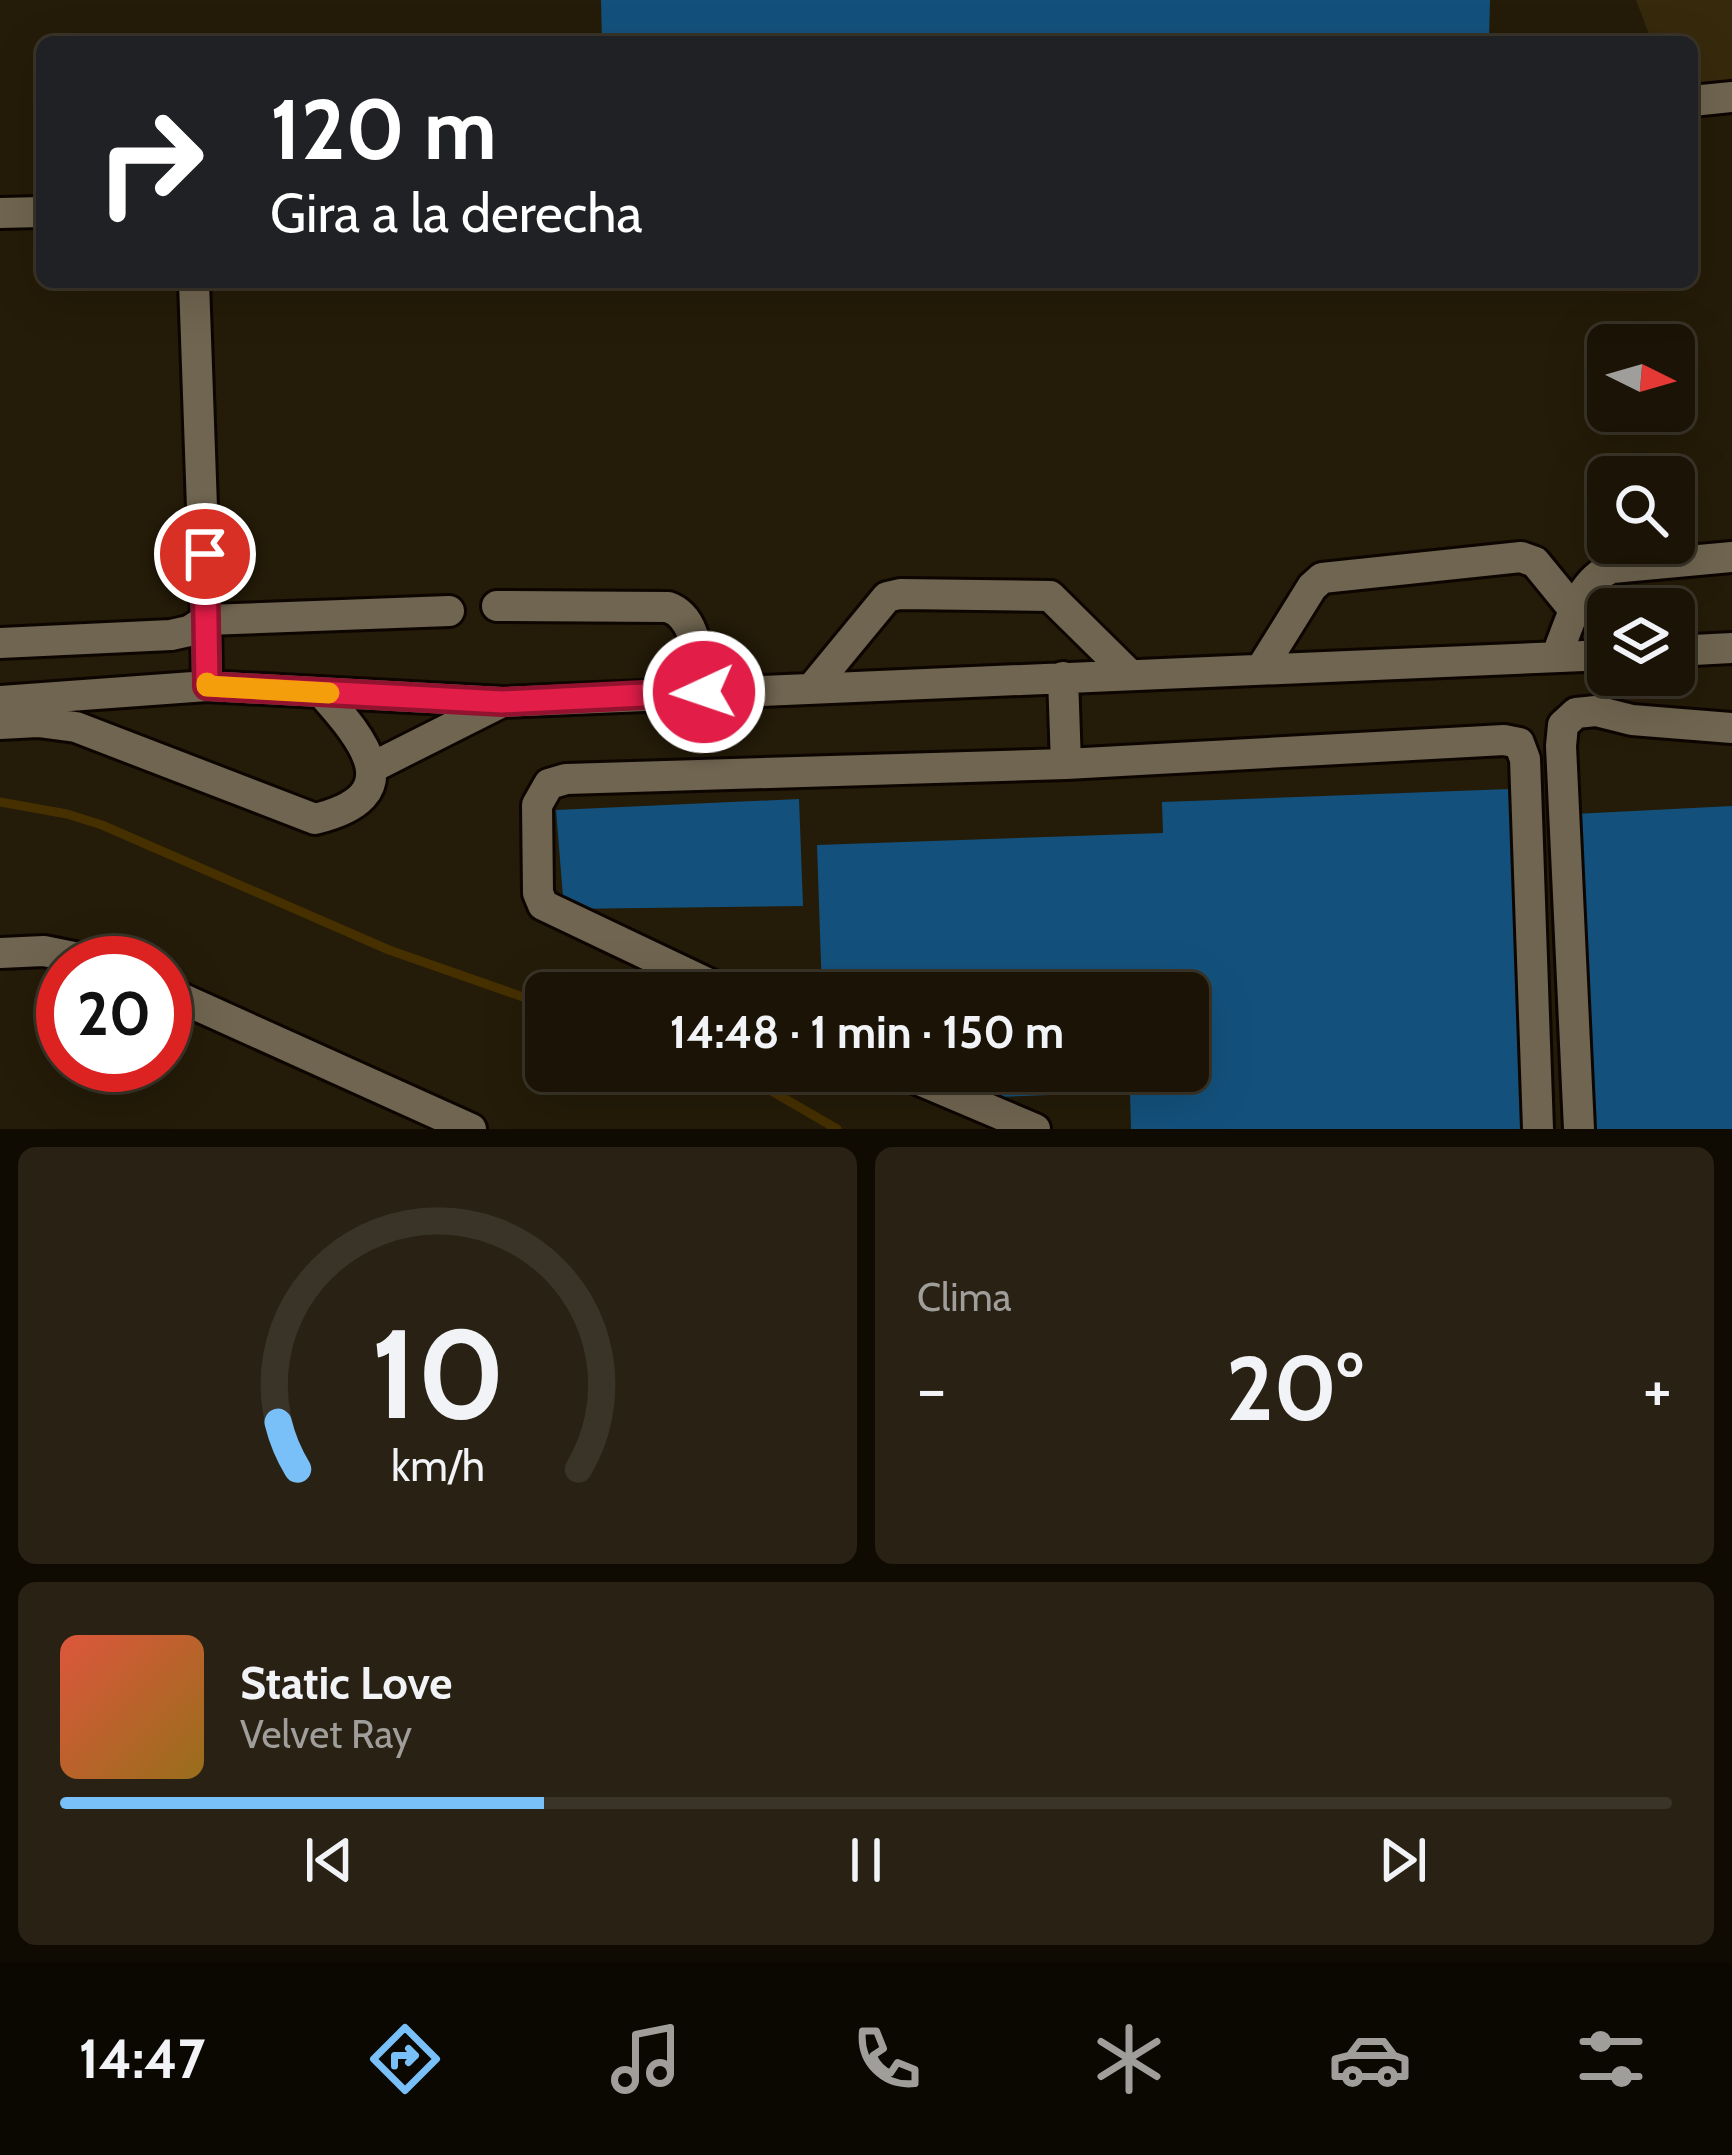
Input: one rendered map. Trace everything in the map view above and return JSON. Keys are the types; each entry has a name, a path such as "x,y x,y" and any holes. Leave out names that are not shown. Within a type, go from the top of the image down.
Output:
{"street":[{"path":"1698,100 1732,97"},
{"path":"0,213 36,212"},
{"path":"194,288 207,686"},
{"path":"1261,669 1322,578 1521,557 1534,562 1575,611"},
{"path":"1556,658 1575,611 1599,573 1732,557"},
{"path":"812,688 887,597 900,595 1050,596 1129,674"},
{"path":"497,606 668,607 683,612 704,692"},
{"path":"0,643 170,634 189,631 206,620 449,611"},
{"path":"1695,650 1732,648"},
{"path":"0,701 207,686 502,702 1587,656"},
{"path":"1063,677 1066,764"},
{"path":"0,724 76,727 315,819 355,801 368,788 373,767 365,746 322,692"},
{"path":"373,767 502,702"},
{"path":"1579,1129 1563,725 1576,713 1595,711 1632,720 1732,728"},
{"path":"684,972 543,905 538,893 536,805 549,784 566,779 1066,764 1504,740 1519,743 1525,759 1538,1129"},
{"path":"0,953 36,951"},
{"path":"192,1003 471,1129"},
{"path":"948,1092 1035,1129"}],"shaded area":[{"path":"1636,0 1732,0 1732,94 1698,98 1698,36 1650,36"}],"building":[{"path":"601,0 1490,0 1489,36 602,36"},
{"path":"1510,789 1521,1129 1131,1129 1130,1092 1209,1092 1209,972 821,972 817,845 1163,833 1162,802"},
{"path":"799,799 803,906 564,909 556,810"},
{"path":"1732,806 1732,1129 1591,1129 1574,814"},
{"path":"971,1092 1130,1092 971,1098"}],"waterway":[{"path":"0,802 102,825 389,950 525,998"},
{"path":"773,1092 837,1129"}],"slow traffic":[{"path":"207,683 329,693"}],"route":[{"path":"205,554 207,686 502,702 704,692"}]}
